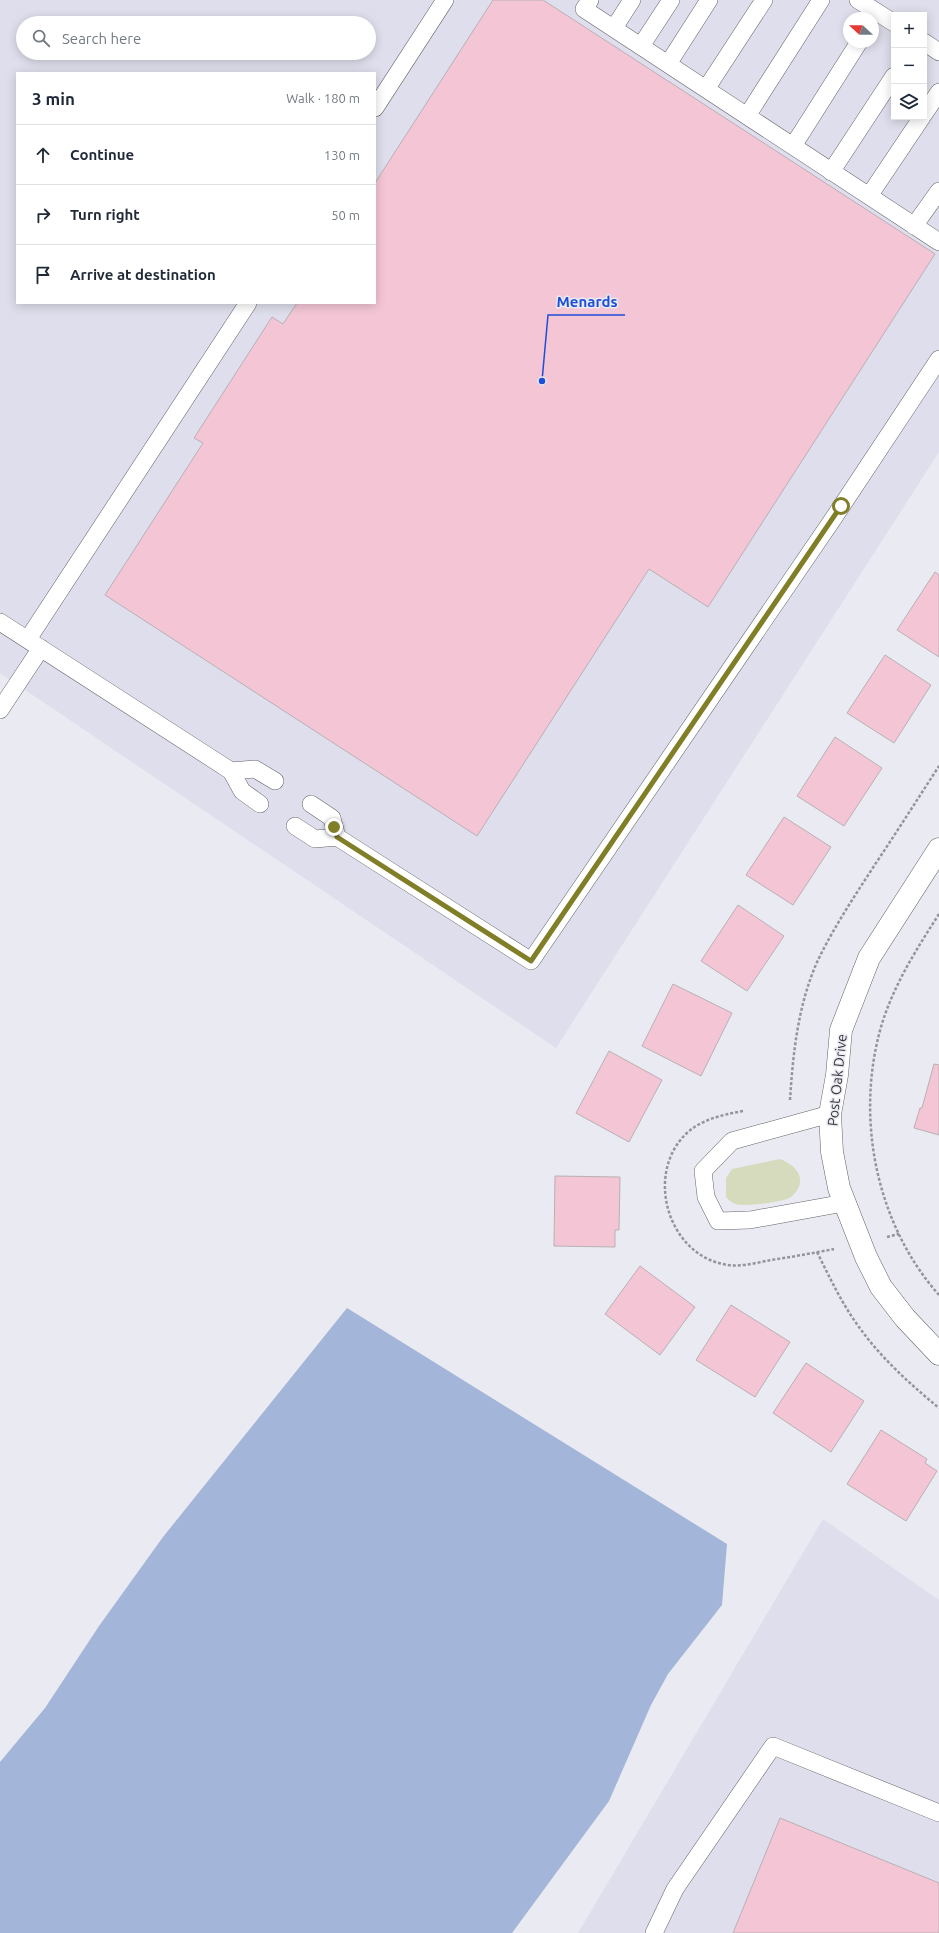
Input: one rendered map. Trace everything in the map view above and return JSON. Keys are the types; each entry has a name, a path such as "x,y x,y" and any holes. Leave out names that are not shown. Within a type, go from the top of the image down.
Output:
{"street":[{"name":"Post Oak Drive","path":"939,849 869,958 841,1030 837,1075 830,1114 832,1152 839,1188 860,1243 882,1287 904,1318 939,1354"}],"lane":[{"path":"376,106 445,0"},
{"path":"590,0 584,9 939,242"},
{"path":"614,28 632,0"},
{"path":"642,46 671,0"},
{"path":"668,64 709,0"},
{"path":"706,89 764,0"},
{"path":"747,116 822,0"},
{"path":"858,0 871,12"},
{"path":"879,17 891,22"},
{"path":"927,44 939,52"},
{"path":"793,146 855,48"},
{"path":"831,172 891,81"},
{"path":"927,110 939,92"},
{"path":"869,196 920,120"},
{"path":"914,226 939,190"},
{"path":"0,710 35,644 247,304"},
{"path":"295,826 315,839 337,837 531,961 833,519 939,359"},
{"path":"0,622 231,771 242,791 260,804"},
{"path":"231,771 255,769 275,781"},
{"path":"311,804 332,818 337,837"},
{"path":"830,1114 732,1141 703,1171 706,1197 718,1221 750,1220 844,1203"},
{"path":"654,1933 675,1889 773,1746 939,1813"}],"path":[{"path":"790,1102 792,1064 798,1028 807,990 818,961 839,921 939,766"},
{"path":"939,914 905,969 890,1001 880,1032 871,1076 870,1120 873,1148 884,1196 899,1234 919,1269 939,1295"},
{"path":"885,1238 899,1234"},
{"path":"834,1249 817,1252 841,1300 860,1328 889,1362 939,1408"}],"shaded area":[{"path":"0,0 939,0 939,452 556,1048 0,673"},
{"path":"823,1519 939,1600 939,1933 578,1933"}],"green space":[{"path":"780,1159 792,1166 799,1175 799,1185 791,1197 772,1202 745,1205 733,1203 726,1197 726,1178 732,1169"}],"water":[{"path":"347,1308 727,1544 722,1605 668,1674 651,1705 609,1801 512,1933 0,1933 0,1762 45,1708 99,1626 163,1537"}],"building":[{"path":"493,0 543,0 935,254 708,607 649,569 477,836 105,595 203,443 194,438 272,317 283,324 296,304 376,304 376,181"},
{"path":"935,572 939,575 939,657 897,630"},
{"path":"885,655 931,685 894,743 847,713"},
{"path":"835,737 882,768 844,826 797,796"},
{"path":"784,817 831,847 793,905 746,875"},
{"path":"738,905 784,936 747,991 701,961"},
{"path":"673,984 732,1013 701,1076 642,1046"},
{"path":"609,1051 662,1080 629,1142 576,1113"},
{"path":"934,1064 939,1065 939,1135 914,1128 920,1108 922,1108"},
{"path":"555,1176 620,1177 619,1230 615,1230 615,1247 554,1246"},
{"path":"640,1266 695,1307 660,1355 605,1314"},
{"path":"731,1305 790,1342 755,1397 696,1360"},
{"path":"806,1363 864,1401 831,1452 773,1413"},
{"path":"881,1430 927,1459 925,1463 937,1471 906,1521 847,1484"},
{"path":"780,1818 939,1883 939,1933 733,1933"}],"place":[{"name":"Menards","path":"542,381"}],"route":[{"path":"334,827 337,837 531,961 841,506"}]}
